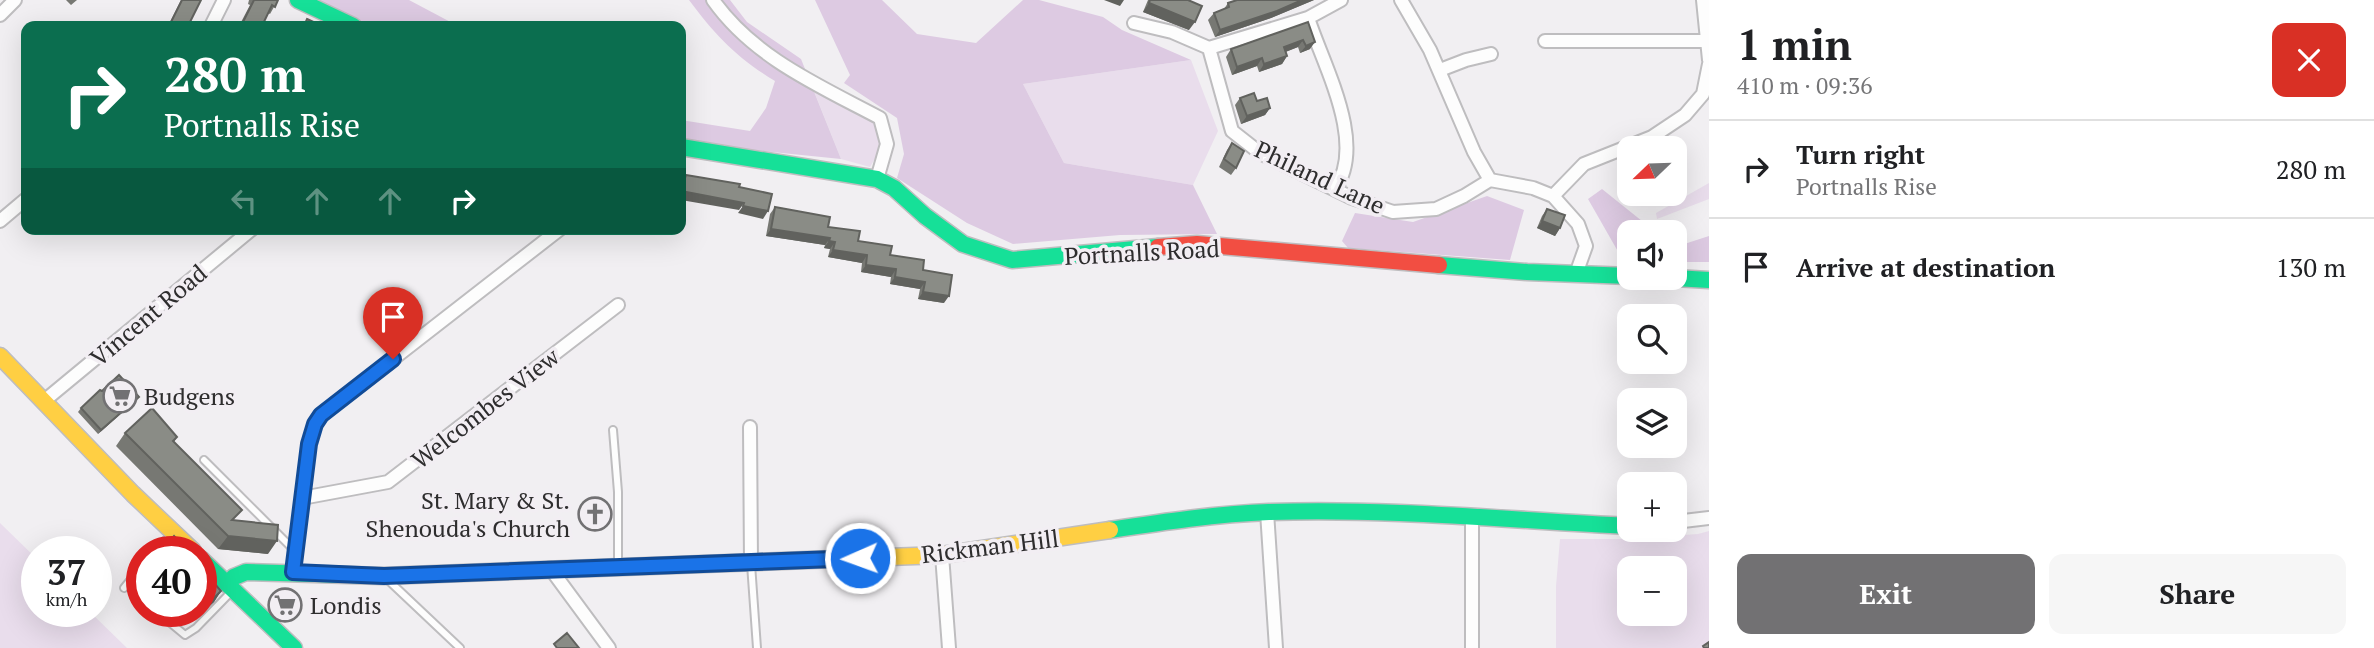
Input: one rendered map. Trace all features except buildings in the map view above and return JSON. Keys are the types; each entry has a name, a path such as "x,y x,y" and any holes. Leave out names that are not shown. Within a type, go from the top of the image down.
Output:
{"street":[{"path":"0,15 15,0"},
{"path":"214,21 225,0"},
{"path":"298,0 342,21"},
{"path":"713,0 751,42 794,73 880,118 887,144 877,179"},
{"path":"1134,23 1172,32 1209,48 1308,19 1341,0"},
{"path":"1401,0 1440,70 1474,152 1490,180 1532,188 1553,196 1578,224 1586,246 1576,274"},
{"path":"1553,196 1584,164 1652,137 1685,115 1703,94 1709,62 1703,0"},
{"path":"1308,19 1338,98 1345,131 1348,155 1343,177 1335,189"},
{"path":"1545,41 1708,41"},
{"name":"Philand Lane","path":"1209,48 1232,131 1260,153 1335,189 1393,212 1436,209 1490,180"},
{"path":"1440,70 1491,54"},
{"name":"Portnalls Road","path":"686,148 877,179 894,188 925,216 963,244 1012,260 1197,244 1513,271 1617,276"},
{"path":"0,222 21,204"},
{"name":"Vincent Road","path":"44,401 245,235"},
{"path":"293,572 311,433 321,415 553,235"},
{"path":"1687,279 1709,280"},
{"name":"Welcombes View","path":"302,498 388,482 618,305"},
{"path":"0,356 177,536"},
{"path":"750,427 751,562"},
{"path":"1267,512 1276,648"},
{"name":"Rickman Hill","path":"230,587 234,577 246,572 384,576 942,555 1185,519 1267,512 1368,512 1617,525"},
{"path":"1472,516 1472,648"},
{"path":"1687,520 1709,517"},
{"path":"942,555 949,648"},
{"path":"550,568 608,648"},
{"path":"217,574 288,646"}],"lane":[{"path":"613,430 618,492 618,566"},
{"path":"204,460 295,552"},
{"path":"169,536 173,532"},
{"path":"751,562 757,648"},
{"path":"384,576 460,648"},
{"path":"217,603 230,587"},
{"path":"175,627 184,635 197,627"}],"shaded area":[{"path":"298,0 409,0 449,21 342,21"},
{"path":"689,0 730,0 747,22 801,59 841,159 686,144 686,121 750,131 766,108 775,81 749,64 708,24"},
{"path":"815,0 882,0 917,34 976,43 1023,0 1039,0 1103,17 1122,30 1191,60 1023,84 1064,163 1193,185 1217,234 1120,235 1013,244 967,223 897,178 904,154 897,118 844,83 850,75"},
{"path":"1191,60 1218,131 1193,185 1064,163 1023,84"},
{"path":"812,86 875,121 883,145 870,167 841,159"},
{"path":"1709,183 1709,199 1657,219 1656,213 1668,206 1687,206 1687,195"},
{"path":"1602,189 1617,201 1617,206 1623,206 1641,220 1617,220 1617,250 1588,199"},
{"path":"1487,196 1524,210 1510,260 1348,248 1342,241 1355,213 1413,222"},
{"path":"1709,236 1709,262 1687,262 1687,243"},
{"path":"0,523 21,543 21,627 105,627 127,648 0,648"},
{"path":"1709,531 1709,648 1556,648 1556,586 1560,539 1687,542 1687,535"}],"traffic: fast":[{"path":"298,0 342,21"},
{"path":"686,148 877,179 894,188 925,216 963,244 1012,260 1158,247"},
{"path":"1439,265 1617,276"},
{"path":"1687,279 1709,280"},
{"path":"1110,530 1229,515 1314,511 1404,513 1617,525"},
{"path":"227,584 234,577 246,572 384,576 888,557"},
{"path":"217,574 294,648"}],"traffic: slow":[{"path":"0,356 177,536"},
{"path":"888,557 942,555 1110,530"}],"traffic: jam":[{"path":"1158,247 1197,244 1439,265"}],"place":[{"name":"Budgens","path":"120,396"},
{"name":"St. Mary & St. Shenouda's Church","path":"595,514"},
{"name":"Londis","path":"285,605"}],"route":[{"path":"393,359 329,408 315,424 309,444 293,572 384,576 860,558"}]}
